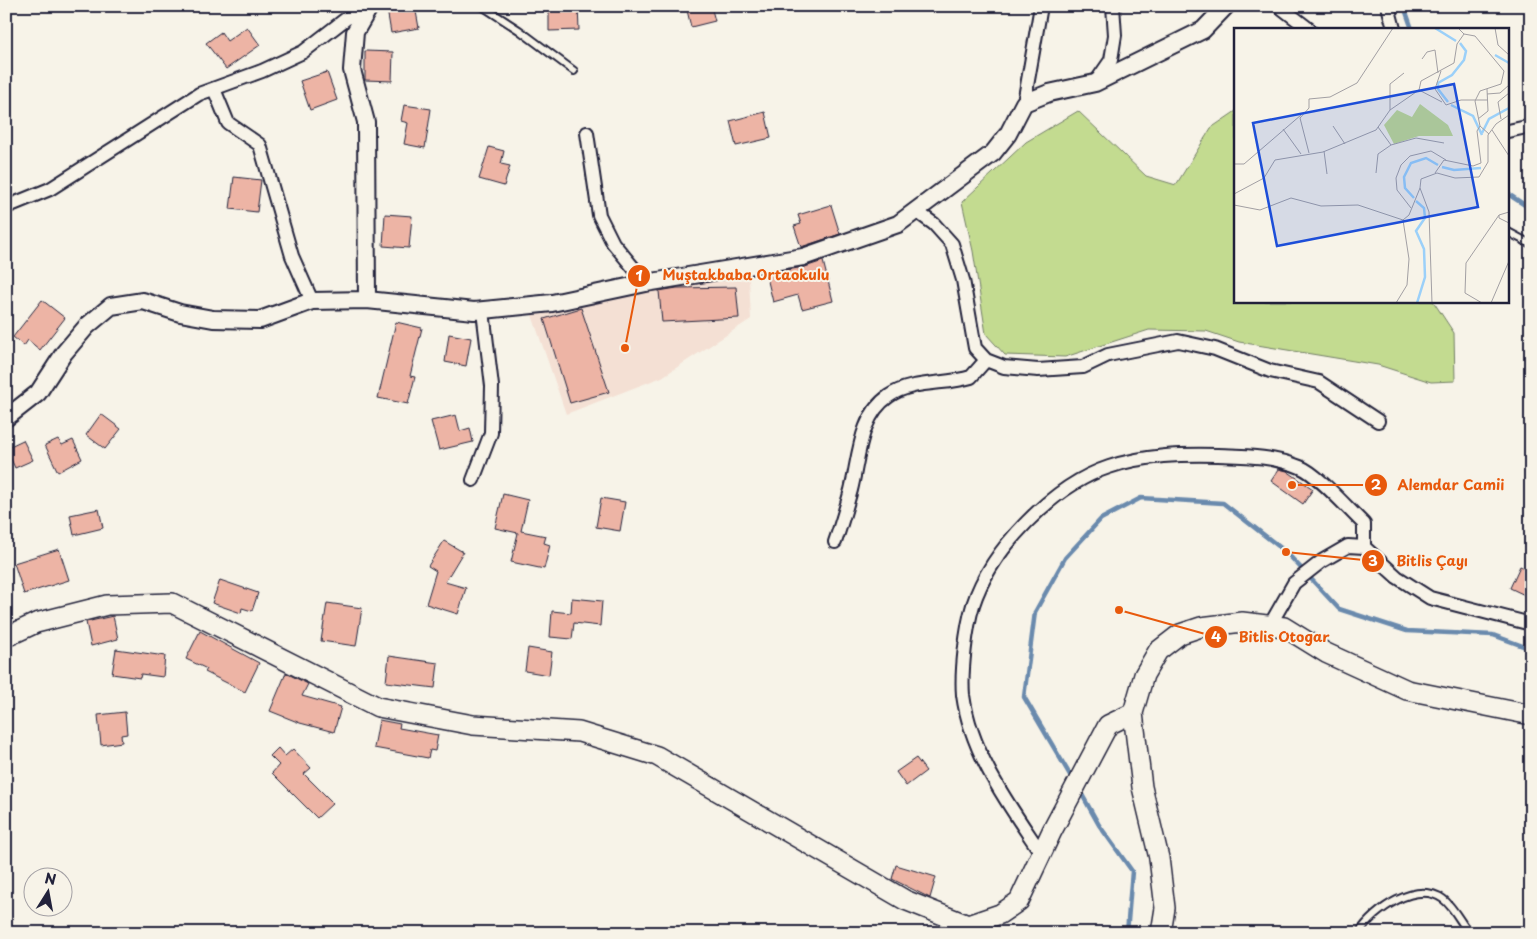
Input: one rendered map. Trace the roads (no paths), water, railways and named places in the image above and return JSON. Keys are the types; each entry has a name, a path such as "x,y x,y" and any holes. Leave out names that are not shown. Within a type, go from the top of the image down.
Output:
{"main road":[{"path":"6,637 36,623 107,605 172,603 378,708 473,725 579,732 657,756 905,900 969,929 1000,914 1019,901 1052,831 1108,725 1133,713"},
{"path":"1161,933 1165,908 1159,858 1142,787 1133,713 1144,675 1158,651 1180,634 1201,627 1242,622 1284,627 1326,653 1407,690 1531,715"}],"street":[{"path":"6,418 38,393 64,353 87,326 110,306 143,301 180,313 213,319 260,320 312,301 367,300 483,310 552,303 646,283 803,257 898,224 993,153 1008,134 1024,102 1041,6"},
{"path":"1095,83 1111,60 1116,35 1113,6"},
{"path":"1024,102 1049,93 1095,83 1203,30 1226,6"},
{"path":"1279,6 1308,28"},
{"path":"1388,6 1394,28"},
{"path":"6,207 50,189 198,94 262,71 303,52 347,18 369,8"},
{"path":"367,300 366,122 352,70 355,32 369,8"},
{"path":"214,89 228,123 260,146 292,256 312,301"},
{"path":"1510,131 1531,126"},
{"path":"587,134 599,215 614,243 646,283"},
{"path":"916,211 934,224 952,244 963,280 975,348 986,360 1004,367 1038,370 1083,367 1108,355 1178,341 1214,349 1270,371 1319,382 1378,421"},
{"path":"473,480 491,433 492,386 483,310"},
{"path":"835,542 851,490 863,432 878,406 889,395 918,385 971,378 986,360"},
{"path":"1041,853 1010,807 972,736 963,694 964,661 973,605 992,564 1029,520 1070,484 1110,466 1167,455 1267,457 1302,467 1323,485 1364,524 1364,547"},
{"path":"1270,625 1294,583 1322,561 1348,546 1364,547 1397,577 1430,598 1531,624"}],"lane":[{"path":"482,6 574,71"},
{"path":"1510,233 1531,244"},
{"path":"1359,933 1365,924 1404,895 1418,892 1432,894 1445,900 1469,933"}],"waterway":[{"path":"1408,6 1406,12 1412,28"},
{"path":"1510,195 1531,209"},
{"path":"1073,780 1024,697 1035,612 1065,558 1101,519 1141,498 1223,503 1286,552 1339,609 1407,631 1493,635 1531,649"},
{"path":"1080,791 1099,825 1132,871 1127,933"}],"place":[{"name":"Muştakbaba Ortaokulu","path":"625,348"},
{"name":"Alemdar Camii","path":"1292,485"},
{"name":"Bitlis Çayı","path":"1286,552"},
{"name":"Bitlis Otogar","path":"1119,610"}]}
